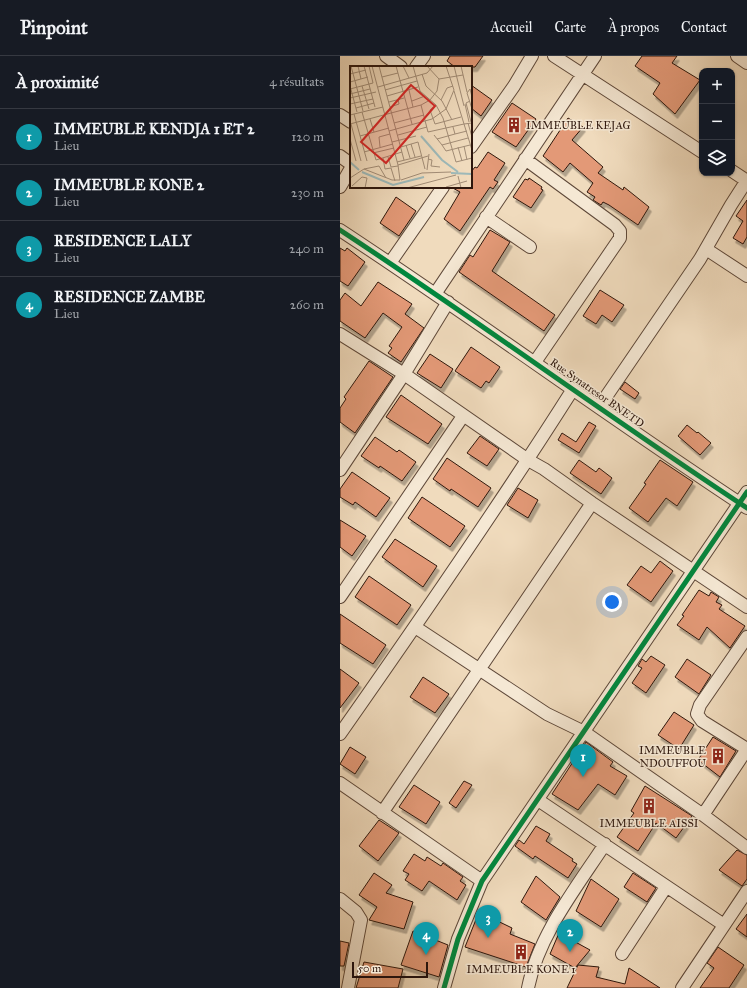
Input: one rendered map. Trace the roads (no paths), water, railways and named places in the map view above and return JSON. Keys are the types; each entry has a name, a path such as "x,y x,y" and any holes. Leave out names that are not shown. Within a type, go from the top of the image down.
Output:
{"street":[{"path":"386,56 400,66"},
{"path":"417,66 424,56"},
{"path":"472,146 514,86 532,56"},
{"path":"554,56 699,150"},
{"path":"435,294 595,56"},
{"path":"737,56 747,63"},
{"path":"340,115 350,121"},
{"path":"340,156 350,163"},
{"path":"525,159 615,225 620,231 620,238 535,362"},
{"path":"340,187 350,170"},
{"path":"599,407 653,330 706,249 747,181 735,173"},
{"path":"390,263 442,188"},
{"path":"486,217 530,247"},
{"name":"Rue Synatresor BNETD","path":"340,230 448,302 743,506"},
{"path":"706,249 747,276"},
{"path":"340,470 404,374 448,302"},
{"path":"340,334 404,374 463,416 528,460 544,468 592,503 747,607"},
{"path":"340,734 415,627 528,460 573,389"},
{"path":"340,596 463,416"},
{"path":"444,988 458,939 482,881 693,571 743,506 747,492"},
{"path":"382,813 592,503"},
{"path":"415,627 547,714 584,732 703,815 747,848"},
{"path":"703,815 747,749 702,722 697,714 700,705 747,637"},
{"path":"340,783 482,881"},
{"path":"538,800 724,925"},
{"path":"528,988 530,977 545,939 605,844"},
{"path":"622,954 666,886"},
{"path":"682,988 747,892"},
{"path":"340,899 356,912 361,920 348,988"}],"place":[{"name":"IMMEUBLE KEJAG","path":"514,125"},
{"name":"IMMEUBLE NDOUFFOU","path":"718,756"},
{"name":"IMMEUBLE KENDJA 1 ET 2","path":"583,777"},
{"name":"IMMEUBLE AISSI","path":"649,806"},
{"name":"RESIDENCE LALY","path":"488,938"},
{"name":"IMMEUBLE KONE 1","path":"521,952"},
{"name":"IMMEUBLE KONE 2","path":"570,952"},
{"name":"RESIDENCE ZAMBE","path":"426,955"}]}
